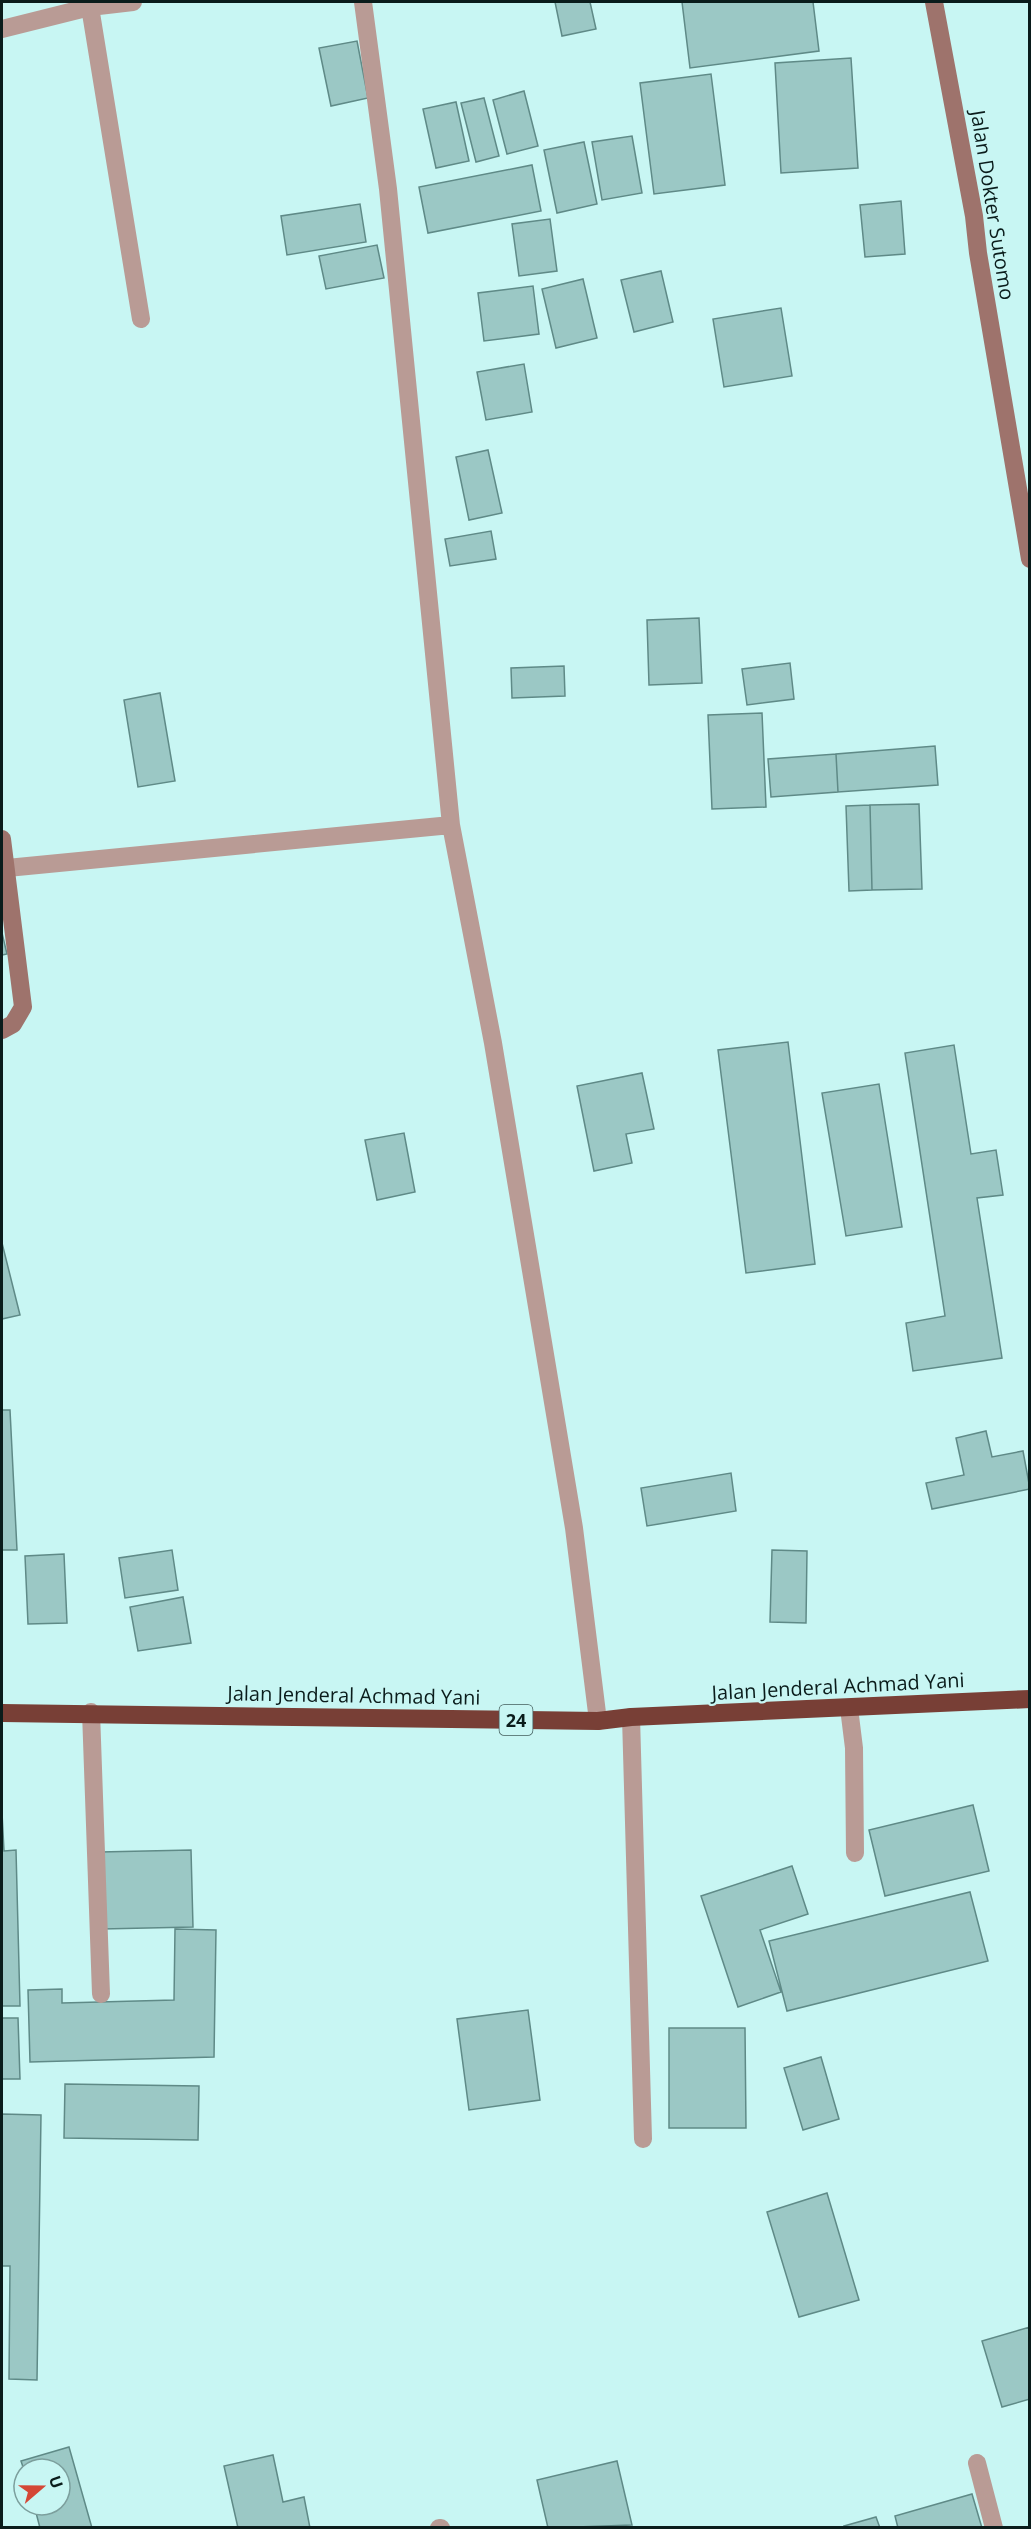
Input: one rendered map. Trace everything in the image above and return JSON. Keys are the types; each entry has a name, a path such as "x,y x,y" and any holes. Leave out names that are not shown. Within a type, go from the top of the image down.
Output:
{"highway":[{"name":"Jalan Jenderal Achmad Yani","path":"2,1713 91,1712 598,1721 1029,1699"}],"main road":[{"name":"Jalan Dokter Sutomo","path":"934,2 974,216 978,253 1029,559"},
{"path":"2,839 23,1007 13,1023 2,1030"}],"street":[{"path":"2,29 90,8 133,2"},
{"path":"363,2 388,189 451,825 493,1043 574,1528 598,1721"},
{"path":"90,8 141,319"},
{"path":"7,868 451,825"},
{"path":"849,1708 854,1748 855,1853"},
{"path":"91,1712 101,1994"},
{"path":"631,1718 643,2139"},
{"path":"977,2463 994,2528"}],"building":[{"path":"555,2 590,2 596,29 562,36"},
{"path":"682,2 813,2 819,51 690,68"},
{"path":"357,41 368,98 331,106 319,48"},
{"path":"851,58 858,168 781,173 775,63"},
{"path":"711,74 725,185 654,194 640,83"},
{"path":"524,91 538,146 507,154 493,100"},
{"path":"484,98 499,156 476,162 461,103"},
{"path":"456,102 469,161 436,168 423,109"},
{"path":"632,136 642,193 602,200 592,142"},
{"path":"584,142 597,204 557,213 544,150"},
{"path":"532,165 541,211 428,233 419,187"},
{"path":"901,201 905,254 865,257 860,205"},
{"path":"360,204 366,242 287,255 281,216"},
{"path":"550,219 557,271 519,276 512,224"},
{"path":"377,245 384,278 326,289 319,256"},
{"path":"661,271 673,322 634,332 621,280"},
{"path":"583,279 597,338 556,348 542,289"},
{"path":"533,286 539,334 484,341 478,293"},
{"path":"781,308 792,376 724,387 713,319"},
{"path":"524,364 532,412 486,420 477,372"},
{"path":"488,450 502,513 469,520 456,457"},
{"path":"491,531 496,559 450,566 445,539"},
{"path":"699,618 702,683 649,685 647,620"},
{"path":"790,663 794,699 747,705 742,669"},
{"path":"564,666 565,696 512,698 511,668"},
{"path":"160,693 175,781 138,787 124,700"},
{"path":"762,713 766,807 712,809 708,715"},
{"path":"935,746 938,785 838,792 836,754"},
{"path":"836,754 838,792 771,797 768,759"},
{"path":"919,804 922,889 872,890 870,805"},
{"path":"870,805 872,890 849,891 846,806"},
{"path":"2,933 7,954 2,955"},
{"path":"788,1042 815,1264 746,1273 718,1050"},
{"path":"954,1045 971,1154 996,1150 1003,1195 977,1198 1002,1358 913,1371 906,1323 945,1316 905,1053"},
{"path":"642,1073 654,1129 626,1134 632,1163 594,1171 577,1086"},
{"path":"879,1084 902,1227 846,1236 822,1093"},
{"path":"404,1133 415,1192 377,1200 365,1140"},
{"path":"2,1243 20,1315 2,1319"},
{"path":"2,1410 10,1410 17,1550 2,1550"},
{"path":"986,1431 992,1457 1023,1451 1030,1489 932,1509 926,1483 964,1475 956,1438"},
{"path":"731,1473 736,1511 647,1526 641,1488"},
{"path":"172,1550 178,1590 125,1598 119,1558"},
{"path":"772,1550 807,1551 806,1623 770,1622"},
{"path":"64,1554 67,1623 28,1624 25,1556"},
{"path":"183,1597 191,1643 138,1651 130,1607"},
{"path":"973,1805 989,1871 885,1896 869,1830"},
{"path":"2,1813 4,1851 16,1850 20,2006 2,2006"},
{"path":"191,1850 193,1927 102,1929 100,1852"},
{"path":"792,1866 808,1914 760,1930 781,1992 738,2007 701,1896"},
{"path":"970,1892 988,1961 787,2011 769,1941"},
{"path":"175,1929 216,1930 214,2057 30,2062 28,1990 62,1989 62,2003 174,2000"},
{"path":"528,2010 540,2100 469,2110 457,2019"},
{"path":"2,2018 18,2018 20,2079 2,2079"},
{"path":"669,2028 745,2028 746,2128 669,2128"},
{"path":"821,2057 839,2119 803,2130 784,2068"},
{"path":"65,2084 199,2086 198,2140 64,2138"},
{"path":"2,2114 41,2115 37,2380 9,2379 10,2266 2,2266"},
{"path":"827,2193 859,2300 799,2317 767,2212"},
{"path":"1030,2327 1030,2399 1002,2407 982,2341"},
{"path":"69,2447 72,2457 35,2457"},
{"path":"273,2455 283,2502 304,2497 310,2528 238,2528 224,2466"},
{"path":"72,2458 92,2528 40,2528 37,2517 72,2517"},
{"path":"617,2461 632,2525 548,2528 537,2480"},
{"path":"972,2494 982,2528 898,2528 895,2516"},
{"path":"876,2517 880,2528 845,2528 844,2526"}]}
